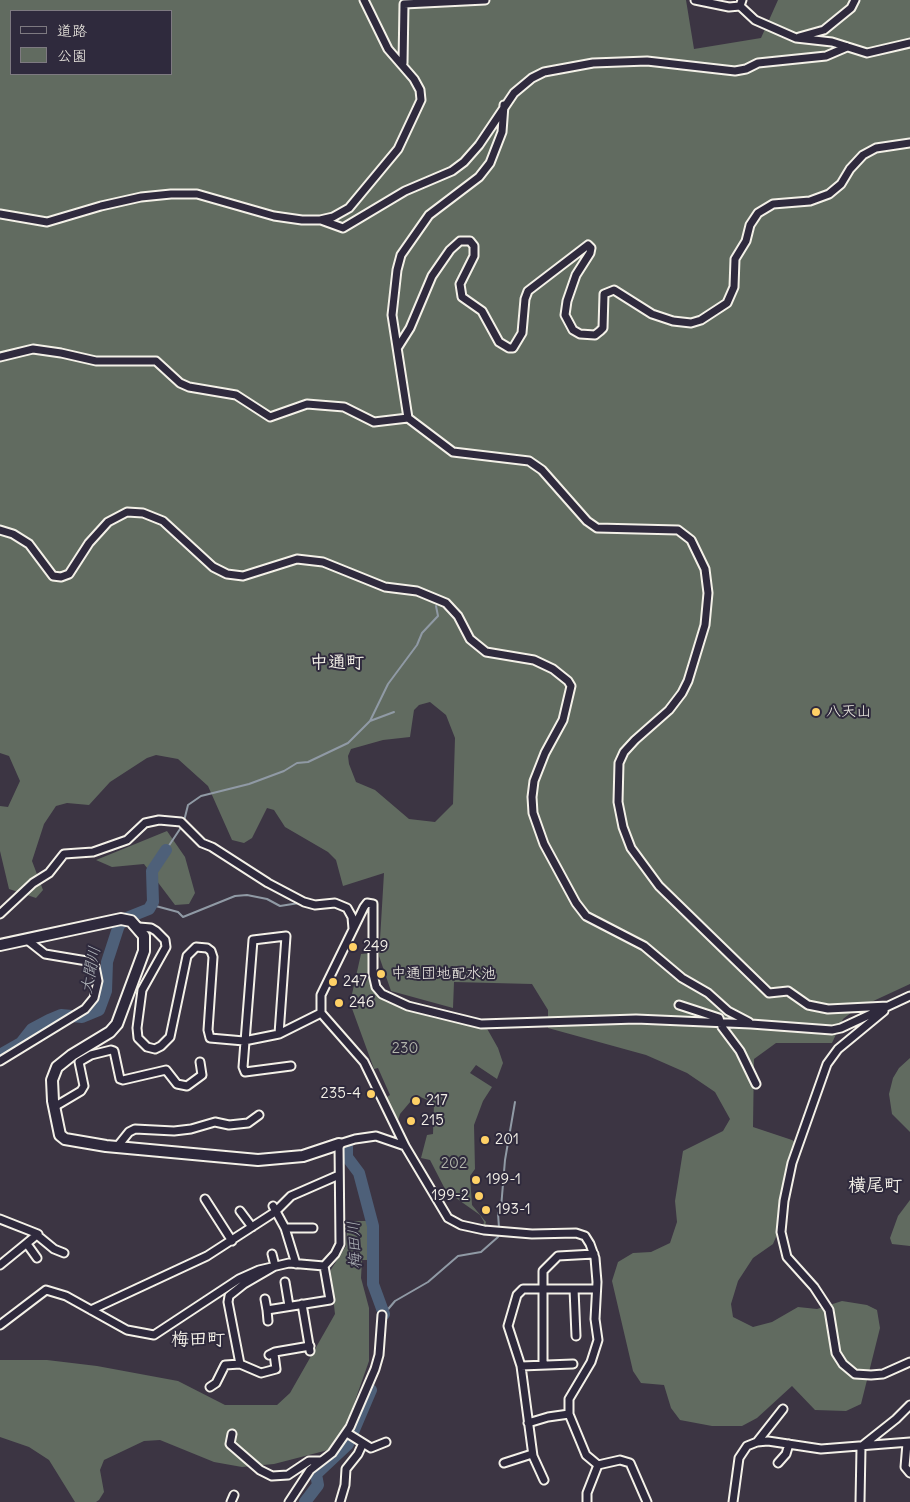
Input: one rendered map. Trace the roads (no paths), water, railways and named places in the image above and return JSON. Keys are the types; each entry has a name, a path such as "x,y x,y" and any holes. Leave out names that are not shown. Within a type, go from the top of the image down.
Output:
{"street":[{"path":"320,220 333,217 349,208 398,148 421,100 420,90 403,63 388,49 364,0"},
{"path":"403,63 404,4 485,0"},
{"path":"695,0 729,7 741,3 755,20 796,38 832,42 867,53 910,43"},
{"path":"796,38 824,30 851,8 854,0"},
{"path":"0,214 47,222 101,206 141,197 197,194 274,216 320,220 343,228 381,204 452,171 464,162 479,145 514,93 532,78 560,68 592,63 647,61 735,71 746,69 758,63 826,56 848,47"},
{"path":"408,418 392,315 397,270 401,255 429,215 478,177 490,163 502,132 504,106"},
{"path":"398,347 410,328 432,276 450,250 460,241 470,241 474,246 474,256 460,284 462,297 482,311 499,342 510,348 513,348 522,333 525,299 528,291 588,245 591,248 590,252 576,275 566,301 565,315 568,324 573,330 580,334 595,335 600,331 603,321 604,294 614,290 652,314 673,321 691,323 701,320 727,302 734,287 735,258 746,241 750,225 758,213 773,204 810,201 829,194 841,184 850,169 864,155 876,148 910,143"},
{"path":"0,357 33,350 61,353 96,361 156,361 180,383 189,387 236,395 270,417 307,404 344,406 374,422 408,418 453,452 529,461 542,470 587,521 596,528 678,530 691,540 704,569 708,593 705,625 688,681 682,693 669,710 629,746 619,763 618,802 623,827 631,848 659,886 769,993 788,991 808,1005 828,1009 878,1005 889,1006"},
{"path":"0,530 13,534 29,544 52,576 61,577 69,574 89,542 108,522 127,512 143,513 163,521 213,567 227,574 249,574 296,560 323,562 377,585 417,592 446,603 458,616 470,639 478,647 498,655 534,660 553,669 568,681 571,686 570,699 563,720 543,758 534,781 532,797 537,827 544,844 576,903 586,916 644,946 682,978 708,993 728,1012 751,1024"},
{"path":"0,914 33,883 49,873 64,854 93,852 119,844 127,840 145,823 159,820 182,822 202,843 212,847 268,883 304,902 315,905 335,903 347,908 352,916 354,930"},
{"path":"647,1502 630,1463 620,1460 598,1464 586,1455 569,1414 569,1399 591,1362 598,1340 595,1319 594,1254 584,1236 576,1233 532,1234 484,1230 447,1220 416,1164 401,1150 394,1136 395,1124 383,1107 364,1062 321,1013 322,994 364,908 370,903 373,910 373,974 376,987 392,1000 418,1009 485,1025 613,1019 751,1024 832,1030 910,996"},
{"path":"0,945 130,922 156,931 165,940 166,947 142,990 137,1028 138,1038 143,1044 155,1049 170,1037 187,956 191,950 200,946 211,951 213,957 208,1030 210,1038 244,1041 279,1034 321,1013"},
{"path":"130,922 144,936 144,951 117,1024 110,1032 72,1055 57,1068 52,1080 54,1107 60,1134 65,1139 117,1147 258,1160 303,1156 356,1139 394,1136"},
{"path":"279,1034 286,936 253,940 243,1067 245,1072 291,1066"},
{"path":"0,1061 85,1009 94,998 98,981 95,966 87,961 71,956 45,954 26,939"},
{"path":"678,1005 719,1018 723,1023 722,1027 740,1051 756,1084"},
{"path":"889,1006 838,1049 827,1064 792,1164 784,1200 781,1232 787,1258 814,1287 829,1310 836,1353 843,1364 855,1374 872,1375 883,1374 910,1362"},
{"path":"54,1107 81,1092 84,1086 80,1062 91,1055 114,1051 120,1079 124,1080 166,1070 177,1084 187,1086 202,1075 200,1062"},
{"path":"117,1147 129,1132 135,1130 191,1129 215,1122 229,1124 248,1123 259,1115"},
{"path":"394,1136 401,1150"},
{"path":"324,1266 335,1254 340,1244 339,1144"},
{"path":"91,1310 207,1256 252,1227 291,1196 339,1175"},
{"path":"205,1199 232,1241"},
{"path":"274,1209 285,1228 296,1264"},
{"path":"240,1211 252,1227"},
{"path":"0,1219 37,1235 54,1249 64,1253"},
{"path":"285,1228 313,1228"},
{"path":"0,1265 37,1235"},
{"path":"27,1244 37,1258"},
{"path":"272,1254 275,1266"},
{"path":"543,1365 543,1271 558,1256 594,1254"},
{"path":"0,1325 46,1290 66,1296 127,1330 154,1335 238,1279 275,1266 296,1264 324,1266"},
{"path":"240,1364 228,1302 230,1296 244,1284 275,1266"},
{"path":"267,1310 330,1300 324,1266"},
{"path":"287,1285 288,1306"},
{"path":"544,1480 532,1454 521,1366 508,1326 517,1295 523,1289 596,1289"},
{"path":"574,1290 576,1336"},
{"path":"265,1299 268,1321"},
{"path":"210,1388 216,1383 225,1365 240,1364 261,1373 276,1369 272,1354 275,1352 310,1348 302,1304"},
{"path":"289,1502 310,1470 332,1453 347,1433 375,1369 379,1355 382,1315"},
{"path":"521,1366 573,1364"},
{"path":"859,1448 876,1437 910,1405"},
{"path":"757,1442 783,1409"},
{"path":"528,1423 548,1417 569,1414"},
{"path":"347,1433 371,1448 386,1442"},
{"path":"232,1434 230,1444 260,1470 272,1476 288,1475 309,1461 320,1461"},
{"path":"733,1502 739,1458 747,1446 757,1442 790,1444 821,1449 859,1448 909,1443 905,1467 910,1473"},
{"path":"340,1502 345,1485 346,1468 358,1454 362,1443"},
{"path":"778,1463 786,1454 790,1444"},
{"path":"859,1448 860,1502"},
{"path":"504,1463 532,1454"},
{"path":"586,1502 587,1493 598,1464"}],"waterway":[{"path":"184,821 188,805 201,796 249,784 284,771 297,763 308,762 348,743 370,721 388,684 417,645 422,633 438,616 436,606"},
{"path":"370,721 394,712"},
{"path":"166,850 182,826"},
{"name":"大聞川","path":"0,1055 21,1043 32,1029 49,1020 61,1015 82,1017 99,1010 106,991 107,962 119,925 129,917 149,909 153,902 152,871 166,850"},
{"path":"152,905 178,912 183,917 235,896 247,895 267,899 280,906 299,903"},
{"path":"499,1228 498,1213 501,1208 505,1160 515,1102"},
{"name":"梅田川","path":"347,1147 347,1157 359,1173 373,1226 373,1284 384,1314"},
{"path":"384,1314 395,1301 428,1282 458,1256 481,1252 498,1237"},
{"name":"梅田川","path":"305,1502 318,1485 316,1474 348,1444 371,1390"}],"place":[{"name":"八天山","path":"816,712"},
{"name":"249","path":"353,947"},
{"name":"中通団地配水池","path":"381,974"},
{"name":"247","path":"333,982"},
{"name":"246","path":"339,1003"},
{"name":"235-4","path":"371,1094"},
{"name":"217","path":"416,1101"},
{"name":"215","path":"411,1121"},
{"name":"201","path":"485,1140"},
{"name":"199-1","path":"476,1180"},
{"name":"199-2","path":"479,1196"},
{"name":"193-1","path":"486,1210"}],"district":[{"name":"中通町","path":"337,663"},
{"name":"横尾町","path":"875,1186"},
{"name":"梅田町","path":"198,1340"}],"park label":[{"name":"230","path":"405,1049"},
{"name":"202","path":"454,1164"}]}
